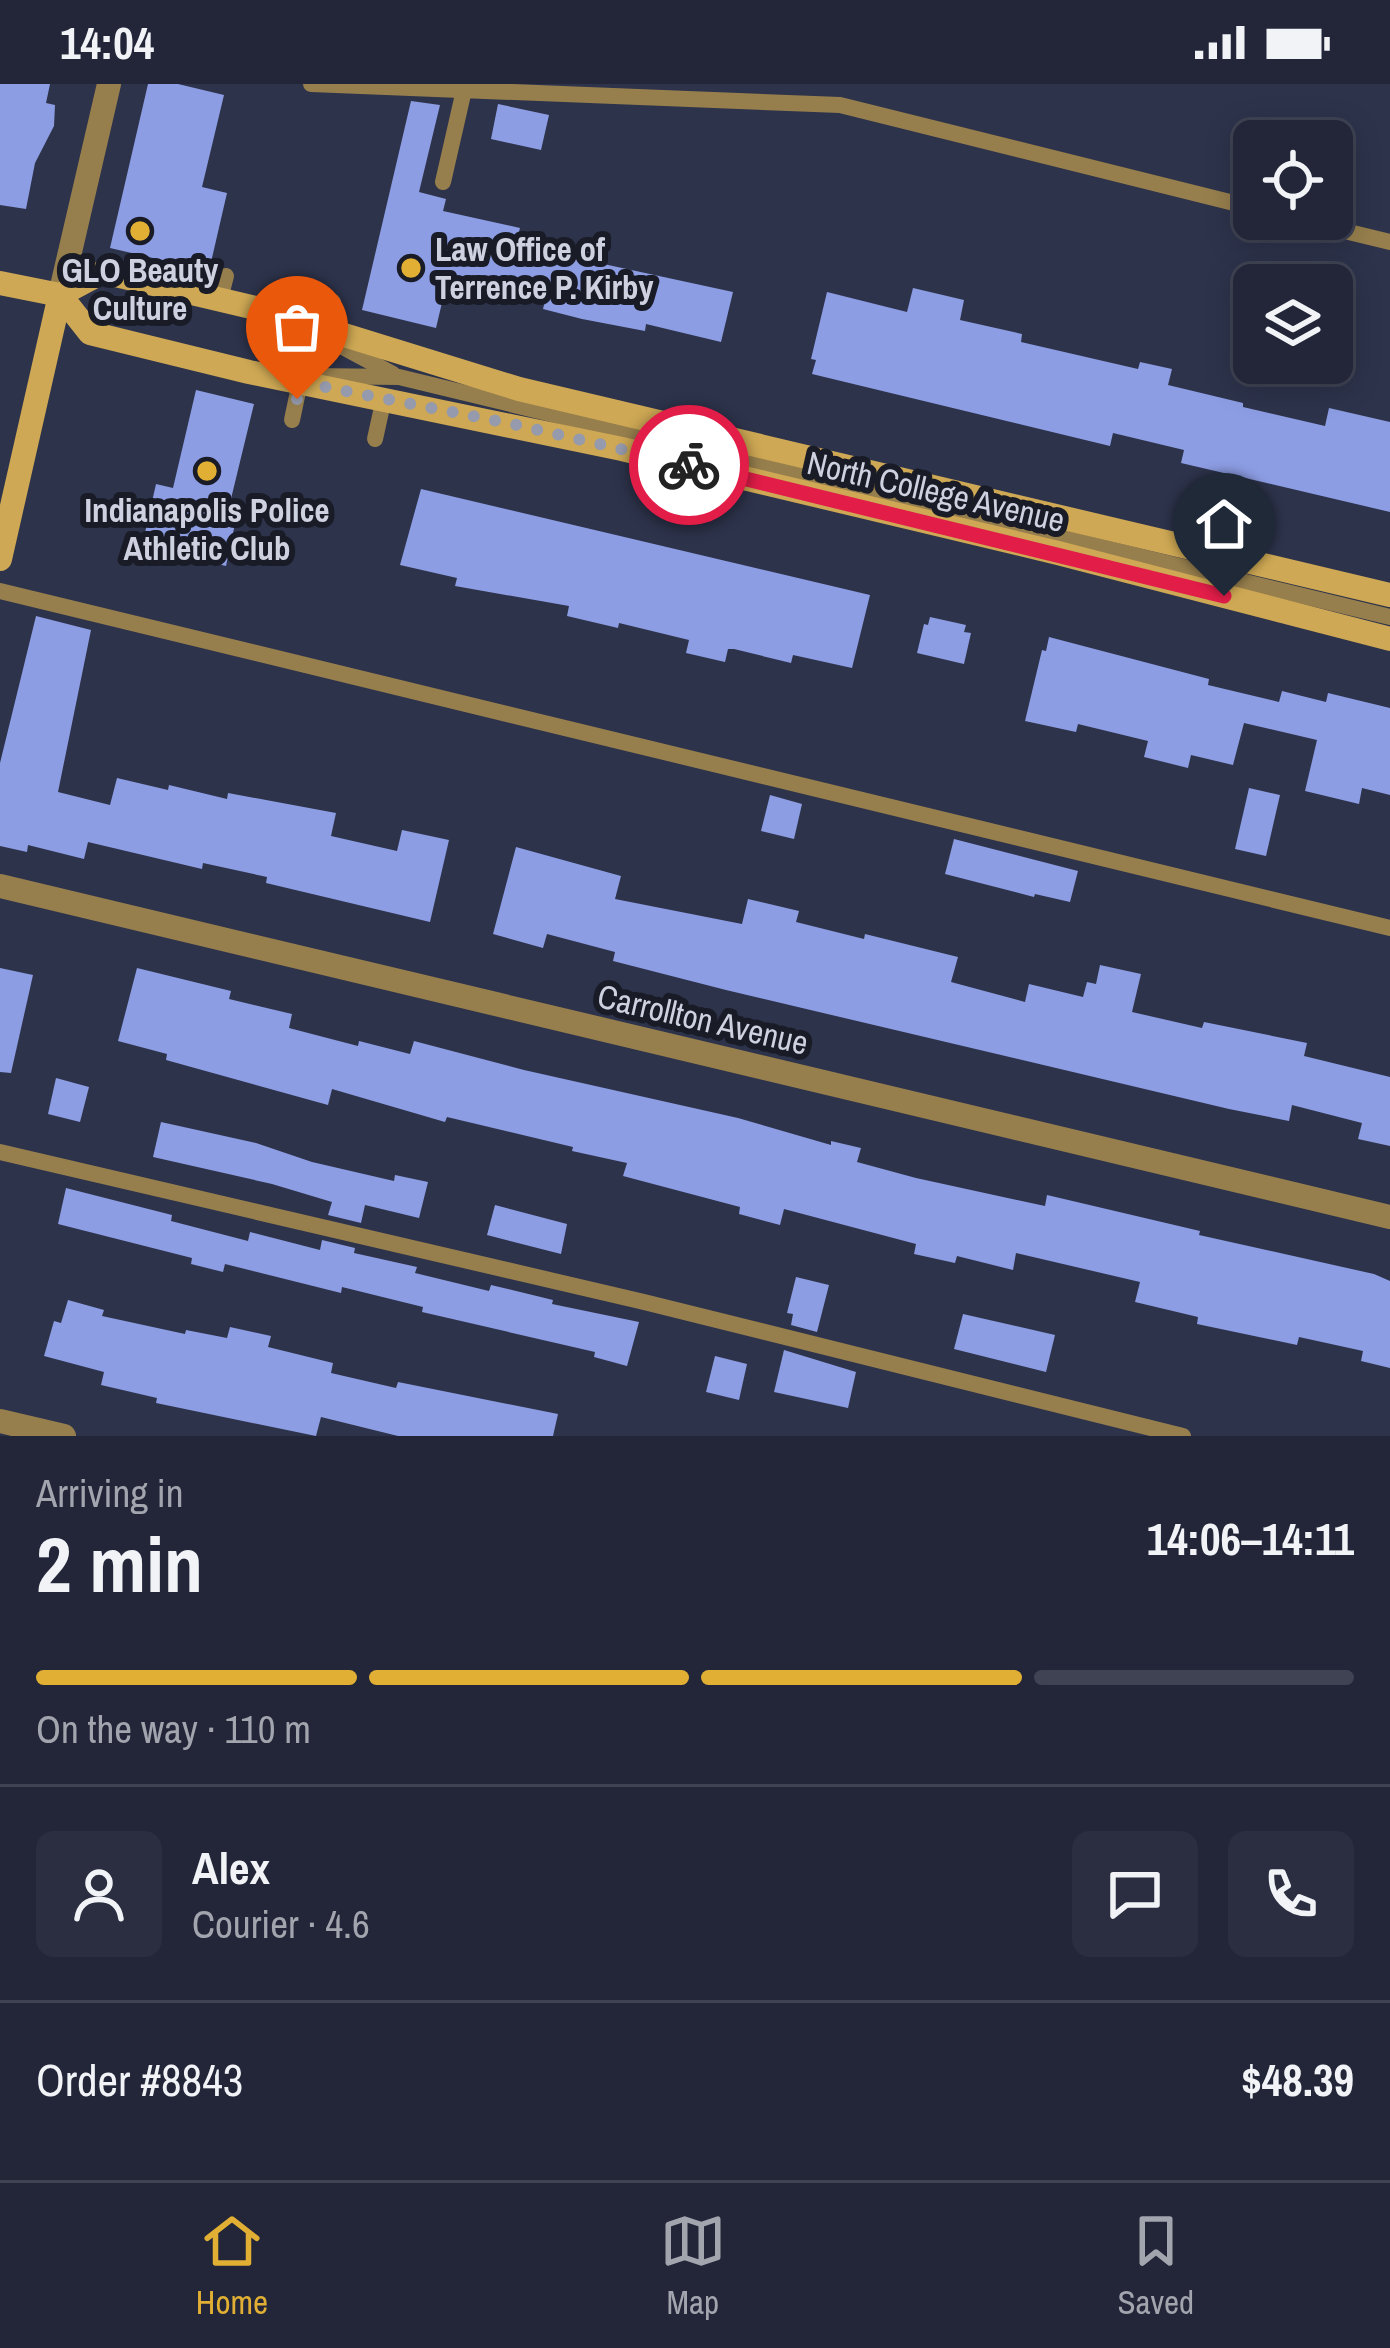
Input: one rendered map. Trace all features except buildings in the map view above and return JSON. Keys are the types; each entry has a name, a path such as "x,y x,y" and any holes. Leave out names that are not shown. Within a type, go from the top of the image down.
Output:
{"main road":[{"name":"North College Avenue","path":"1390,595 561,400 283,316 223,287 103,272 61,295 89,333 269,376 513,424 1058,553 1390,639"},
{"path":"0,283 61,295 0,559"}],"street":[{"path":"61,295 109,84"},
{"name":"Carrollton Avenue","path":"0,886 1390,1217"},
{"path":"0,1421 64,1436"}],"lane":[{"path":"311,84 840,105 1233,203"},
{"path":"443,182 464,90"},
{"path":"1353,233 1390,242"},
{"path":"327,329 333,302"},
{"path":"283,316 400,377"},
{"path":"269,376 400,377"},
{"name":"North College Avenue","path":"400,377 1390,617"},
{"path":"292,420 300,382"},
{"path":"375,439 384,398"},
{"path":"0,591 1390,928"},
{"path":"0,1152 667,1308 1183,1436"}],"way so far":[{"path":"297,399 300,382 689,465"}],"place":[{"name":"GLO Beauty Culture","path":"140,231"},
{"name":"Law Office of Terrence P. Kirby","path":"411,268"},
{"name":"Indianapolis Police Athletic Club","path":"207,471"}],"route":[{"path":"689,465 1224,596"}]}
